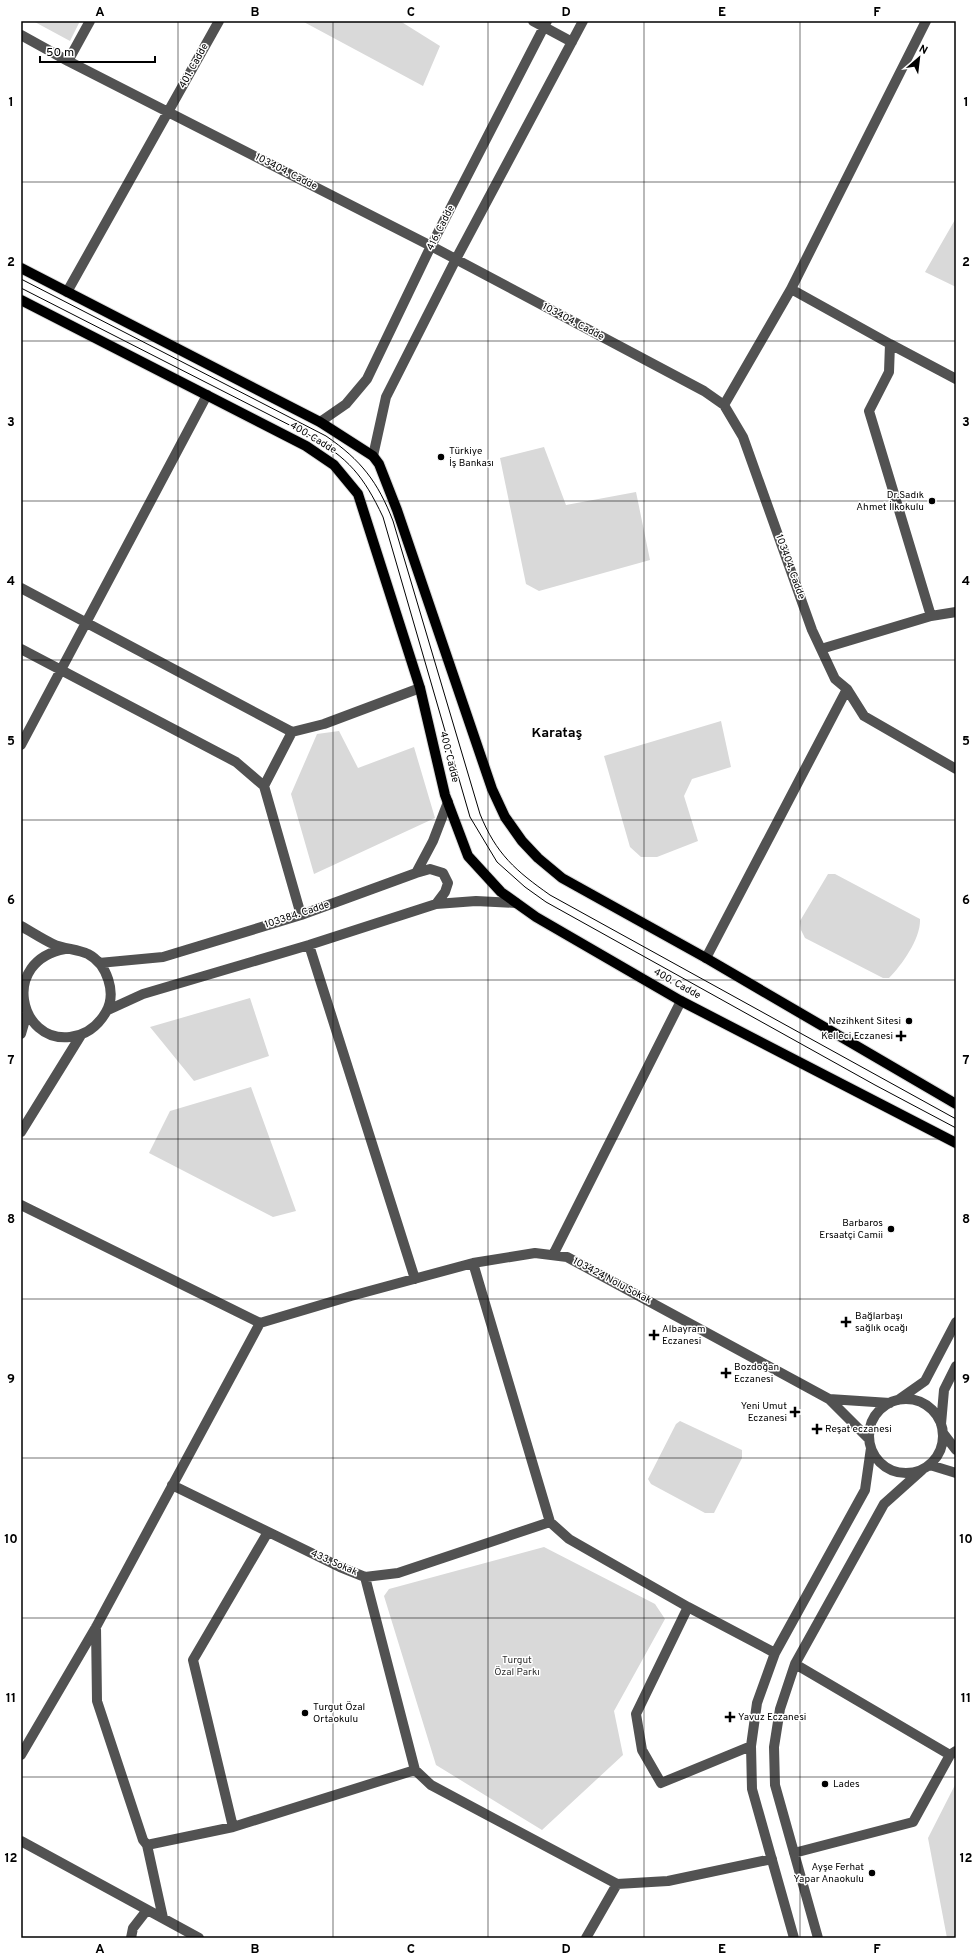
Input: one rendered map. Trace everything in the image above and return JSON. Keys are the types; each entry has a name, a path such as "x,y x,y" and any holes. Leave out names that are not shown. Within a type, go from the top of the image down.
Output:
{"main road":[{"name":"400. Cadde","path":"21,268 320,422 373,456 379,464 397,510 492,789 505,817 522,841 538,858 562,878 706,958 956,1104"},
{"name":"400. Cadde","path":"21,300 306,446 334,465 358,494 420,688 448,802 468,856 501,892 526,911 681,1001 956,1143"}],"street":[{"path":"68,61 90,21"},
{"name":"401. Cadde","path":"67,292 169,112 218,21"},
{"path":"533,21 546,24 572,42"},
{"path":"373,456 386,397 456,259 584,21"},
{"path":"724,405 791,289 926,21"},
{"name":"416. Cadde","path":"320,422 346,404 367,379 431,246 546,24"},
{"name":"103404. Cadde","path":"21,35 68,61 456,259 704,391 724,405 743,437 812,630 835,679 847,690 864,716 956,769"},
{"path":"791,289 956,379"},
{"path":"890,344 888,372 869,411 931,616"},
{"path":"21,745 207,395"},
{"path":"21,588 292,732 324,724 420,688"},
{"path":"821,649 931,616 956,612"},
{"path":"21,649 236,762 264,786 301,915"},
{"path":"706,958 847,690"},
{"path":"264,786 292,732"},
{"path":"416,873 433,841 448,802"},
{"name":"103384. Cadde","path":"99,963 163,957 301,915 430,869 443,873 448,883 445,892 436,904"},
{"path":"108,1010 143,994 309,946 436,904 476,901 516,903"},
{"path":"21,926 65,949"},
{"path":"309,946 415,1279"},
{"path":"65,949 78,950 89,955 99,963 106,973 110,985 111,998 108,1010 101,1021 92,1029 81,1035 68,1037 56,1036 44,1031 34,1023 27,1013 23,994 23,974 32,965 41,957 53,951 65,949"},
{"path":"553,1255 681,1001"},
{"path":"21,1034 27,1013"},
{"path":"21,1132 81,1035"},
{"path":"21,1205 260,1323 96,1627 21,1755"},
{"name":"103424 Nolu Sokak","path":"260,1323 351,1296 473,1264 536,1253 567,1257 829,1399 870,1444"},
{"path":"473,1264 550,1522 569,1539 688,1607 775,1653"},
{"path":"794,1938 752,1788 751,1746 758,1703 775,1653 865,1490 871,1422 882,1408 925,1381 956,1322"},
{"path":"818,1938 775,1785 774,1747 780,1709 795,1664 884,1504 926,1467 940,1451 944,1390 956,1366"},
{"name":"103424 Nolu Sokak","path":"829,1399 894,1401"},
{"path":"894,1401 916,1400 932,1409 942,1429 956,1450"},
{"path":"870,1444 880,1463 896,1472 909,1473 926,1467 956,1473"},
{"name":"433. Sokak","path":"172,1485 340,1567 365,1576 398,1573 550,1522"},
{"path":"233,1827 193,1660 268,1532"},
{"path":"365,1576 415,1770 430,1785 617,1884 668,1881 772,1859"},
{"path":"688,1607 636,1714 642,1750 661,1783 751,1746"},
{"path":"96,1627 97,1701 143,1840 147,1844 163,1918"},
{"path":"794,1853 913,1822 953,1753 795,1664"},
{"path":"147,1844 233,1827 415,1770"},
{"path":"21,1841 198,1938"},
{"path":"586,1938 617,1884"},
{"path":"130,1938 133,1928 147,1910"}],"green space":[{"path":"33,21 80,21 70,41"},
{"path":"302,21 400,21 440,46 423,86"},
{"path":"956,218 956,287 925,272"},
{"path":"544,447 566,505 636,492 650,560 539,591 526,584 500,458"},
{"path":"721,721 731,767 692,779 684,796 698,841 657,857 641,857 630,847 604,756"},
{"path":"339,731 358,768 414,747 435,818 314,874 291,794 317,734"},
{"path":"828,874 835,874 920,919 917,934 910,951 889,978 883,978 805,938 801,930 800,921"},
{"path":"250,998 269,1056 194,1081 150,1027"},
{"path":"251,1087 296,1211 273,1217 149,1153 170,1111"},
{"path":"680,1421 742,1450 742,1458 714,1513 705,1513 651,1484 648,1479 676,1424"},
{"name":"Turgut Özal Parkı","path":"544,1547 655,1604 665,1619 614,1711 623,1755 542,1830 436,1765 384,1596 389,1589"},
{"path":"956,1783 956,1938 947,1938 928,1838"}],"tram line":[{"path":"21,279 326,436 359,463 374,483 393,521 480,814 486,828 500,851 527,878 550,895 956,1119"},
{"path":"21,288 309,435 335,452 354,469 369,490 383,517 470,817 497,862 525,887 546,902 875,1085 956,1128"}],"place":[{"name":"Türkiye İş Bankası","path":"441,457"},
{"name":"Dr.Sadık Ahmet İlkokulu","path":"932,501"},
{"name":"Nezihkent Sitesi","path":"909,1021"},
{"name":"Kelleci Eczanesi","path":"901,1036"},
{"name":"Barbaros Ersaatçi Camii","path":"891,1229"},
{"name":"Bağlarbaşı sağlık ocağı","path":"846,1322"},
{"name":"Albayram Eczanesi","path":"654,1335"},
{"name":"Bozdoğan Eczanesi","path":"726,1373"},
{"name":"Yeni Umut Eczanesi","path":"795,1412"},
{"name":"Reşat eczanesi","path":"817,1429"},
{"name":"Turgut Özal Ortaokulu","path":"305,1713"},
{"name":"Yavuz Eczanesi","path":"730,1717"},
{"name":"Lades","path":"825,1784"},
{"name":"Ayşe Ferhat Yapar Anaokulu","path":"872,1873"}],"district":[{"name":"Karataş","path":"557,733"}]}
